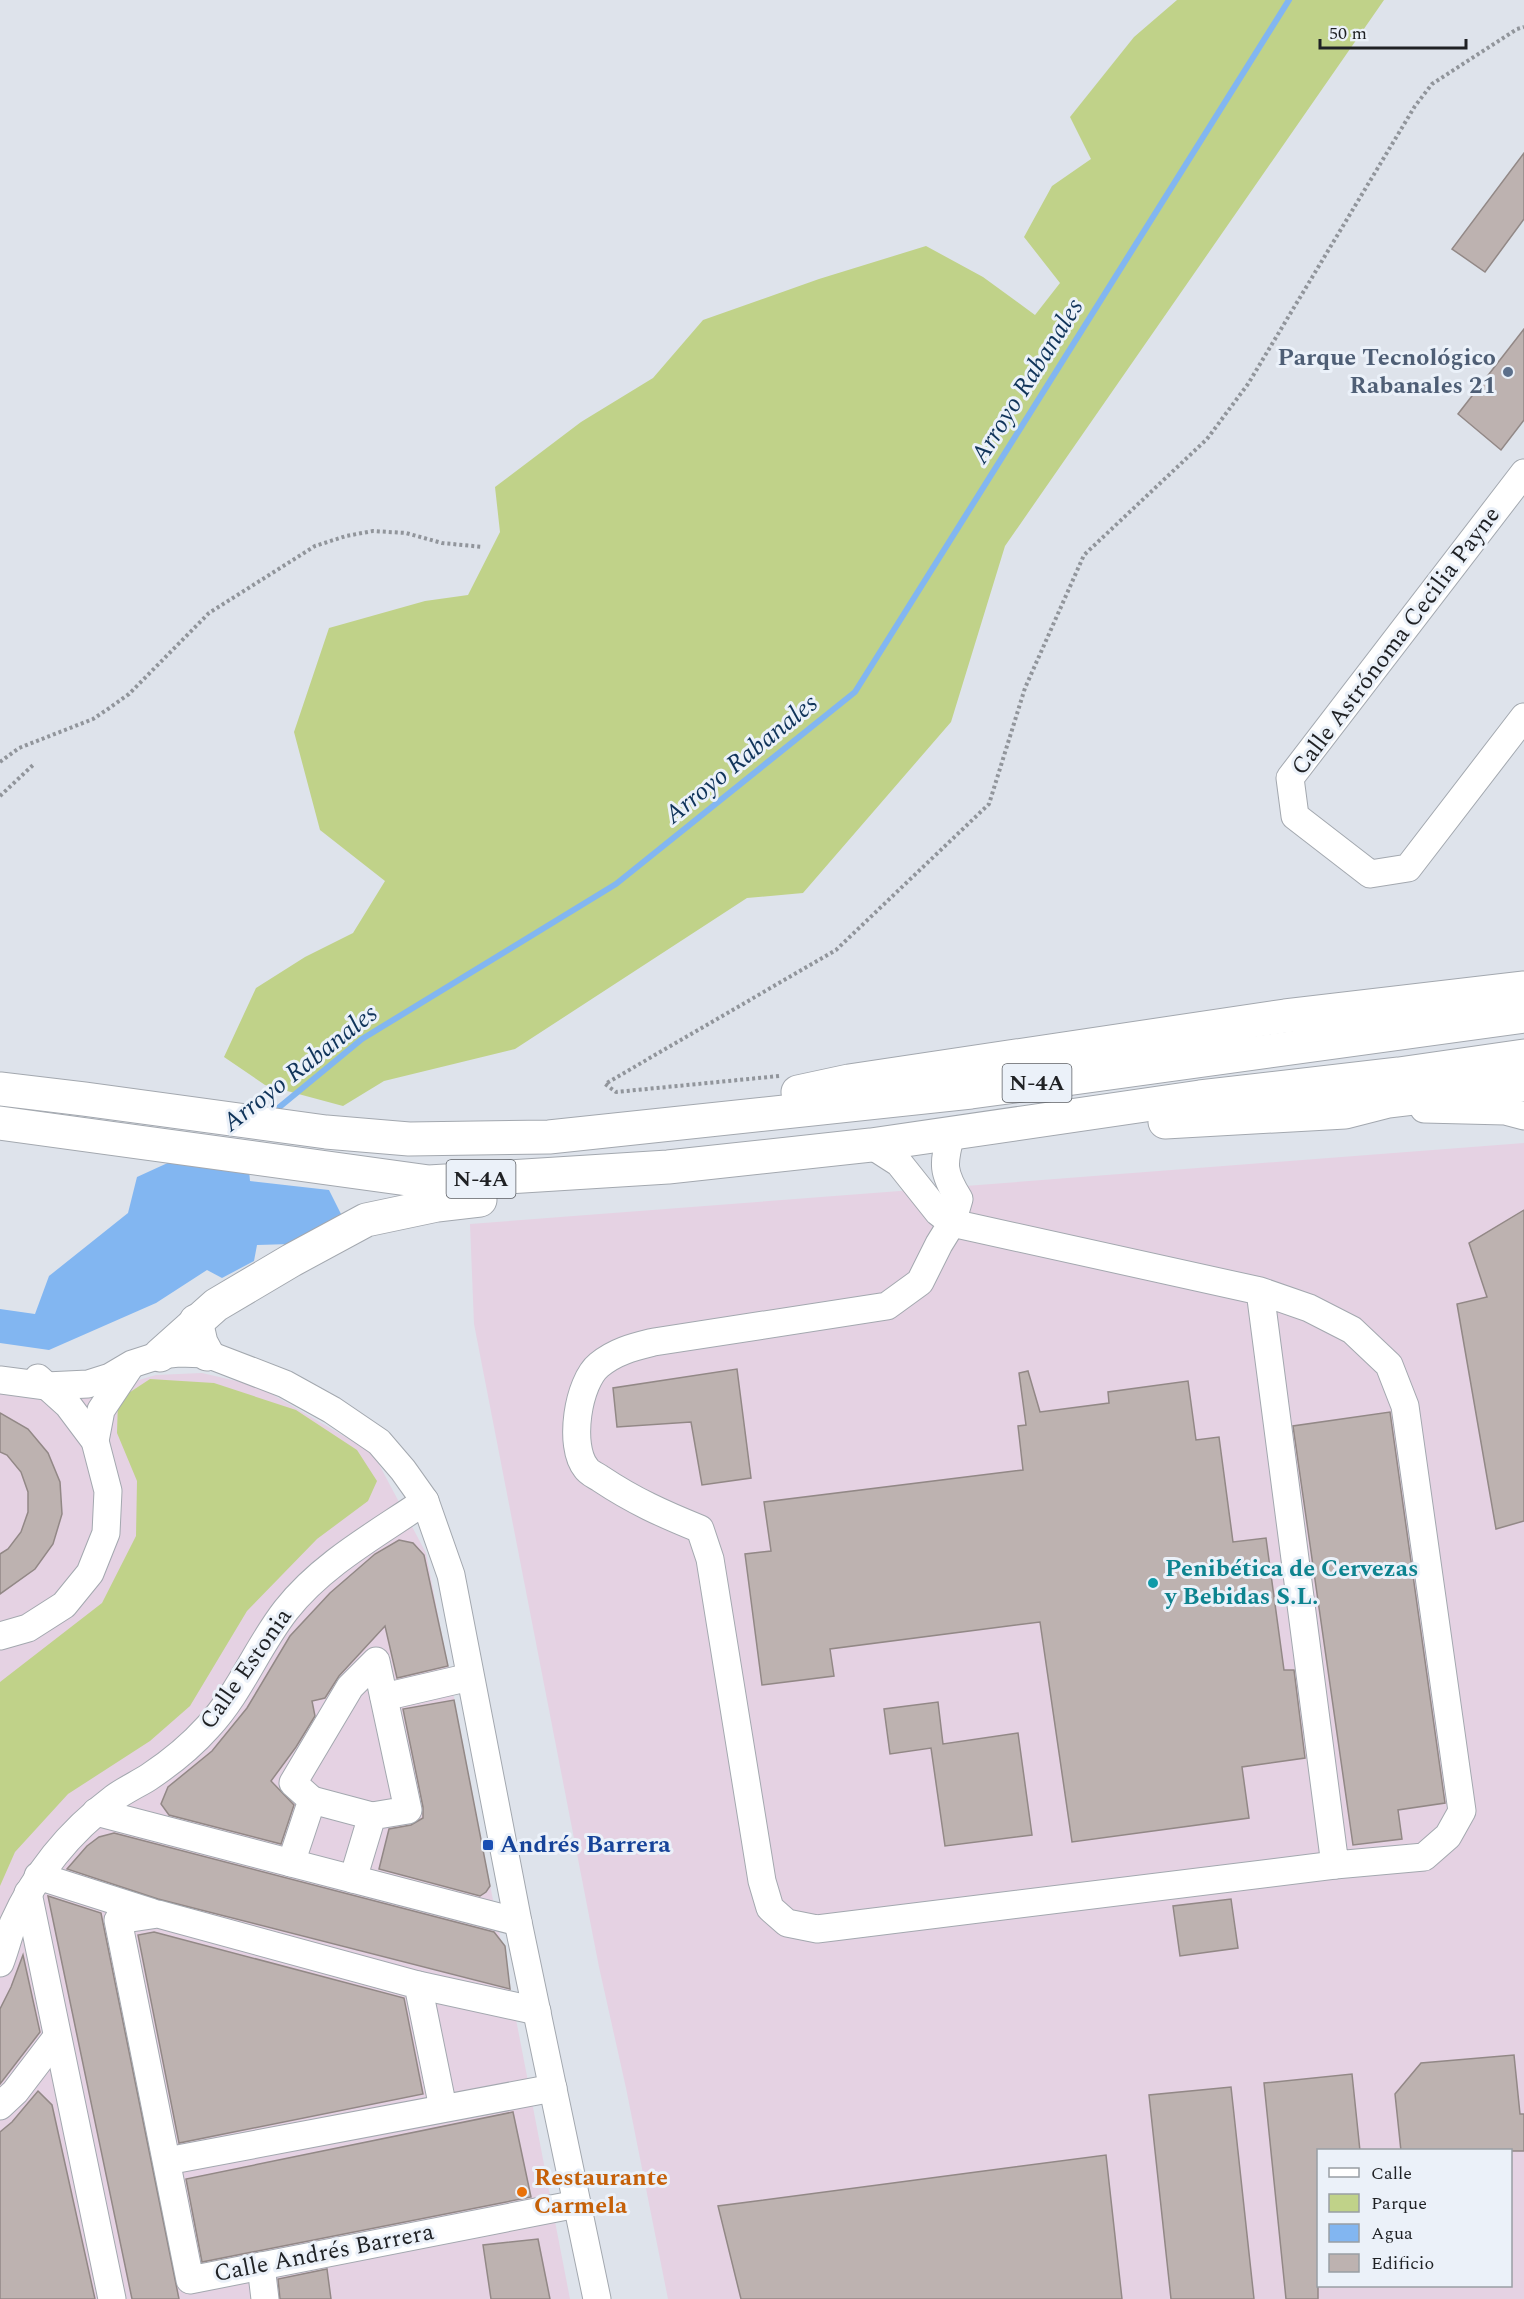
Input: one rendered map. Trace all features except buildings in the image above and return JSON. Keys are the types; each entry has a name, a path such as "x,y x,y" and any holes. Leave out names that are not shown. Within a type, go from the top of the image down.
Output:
{"main road":[{"path":"1285,1016 1369,996 1524,973"},
{"path":"549,1137 734,1106 849,1081 1285,1016 1524,988"},
{"name":"N-4A","path":"0,1089 326,1132 409,1139 549,1137 971,1092 1524,1017"},
{"name":"N-4A","path":"0,1123 429,1182 668,1167 871,1145 1200,1097 1399,1074 1524,1056"},
{"path":"951,1134 1345,1112 1388,1101 1524,1085"},
{"path":"146,1359 216,1305 366,1220 437,1205 527,1195 668,1167"},
{"path":"196,1322 201,1343 207,1354"}],"street":[{"name":"Calle Astrónoma Cecilia Payne","path":"1524,473 1290,778 1295,816 1370,874 1408,868 1524,717"},
{"path":"1345,1112 1440,1108 1505,1111 1524,1116"},
{"path":"871,1145 899,1163 938,1212 952,1223 1260,1292 1309,1308 1352,1330 1389,1365 1405,1406 1462,1811 1448,1836 1424,1857 1335,1865 828,1929 787,1923 770,1908 762,1881 710,1559 700,1528 642,1505 585,1468 576,1442 577,1417 581,1400 597,1366 622,1350 654,1342 887,1306 920,1282 952,1223 959,1199 947,1179 945,1158 951,1134"},
{"path":"1260,1292 1335,1865"},
{"path":"0,1380 79,1371 179,1353 207,1354 285,1384 332,1410 379,1442 404,1470 424,1501 451,1575 518,1922 597,2299"},
{"path":"146,1359 248,1370"},
{"path":"95,1441 102,1410 146,1359"},
{"path":"0,1363 36,1377 68,1406 95,1441 108,1491 105,1533 90,1573 64,1605 28,1628 0,1636"},
{"path":"0,1371 36,1377"},
{"name":"Calle Estonia","path":"0,1963 12,1927 33,1885 61,1848 96,1812 185,1750 209,1726 226,1704 286,1610 307,1586 352,1550 424,1501"},
{"path":"376,1661 384,1697 408,1810 372,1816 312,1800 293,1784 350,1687 376,1661"},
{"path":"384,1697 470,1677"},
{"path":"291,1863 312,1800"},
{"path":"96,1812 518,1922"},
{"path":"353,1879 372,1816"},
{"path":"33,1885 57,2037 112,2299"},
{"name":"Calle Andrés Barrera","path":"33,1885 158,1914 418,1985 537,2011"},
{"name":"Calle Andrés Barrera","path":"158,1914 118,1920 167,2161 189,2290 261,2266 577,2204"},
{"path":"418,1985 443,2108"},
{"path":"0,2106 15,2092 57,2037"},
{"path":"167,2161 553,2088"},
{"path":"261,2266 265,2299"}],"path":[{"path":"783,1075 616,1092 605,1084 836,950 989,804 1025,688 1084,555 1207,439 1248,384 1415,106 1432,84 1517,29 1524,27"},
{"path":"0,762 19,748 93,719 115,704 157,667 209,613 315,546 346,536 373,531 406,533 442,543 483,547"},
{"path":"0,796 33,765"}],"shaded area":[{"path":"1524,1143 1524,2299 668,2299 626,2088 599,1967 474,1324 470,1224"},
{"path":"202,1373 258,1386 373,1453 426,1553 570,2299 0,2299 0,1388 105,1390 156,1375"}],"green space":[{"path":"1177,0 1384,0 1005,546 951,722 803,893 747,898 515,1049 384,1081 343,1106 265,1085 224,1057 256,988 305,957 353,933 385,881 320,830 294,732 329,628 425,601 468,595 500,532 495,487 581,422 653,378 703,320 819,279 926,246 983,277 1035,315 1060,283 1024,237 1052,186 1091,159 1070,117 1134,37"},
{"path":"150,1379 214,1383 296,1410 357,1450 377,1481 368,1501 317,1539 247,1611 190,1706 150,1741 68,1794 15,1852 0,1886 0,1682 102,1603 136,1536 137,1481 117,1433 118,1400"}],"water":[{"path":"172,1161 249,1170 250,1181 329,1190 341,1214 291,1244 257,1245 254,1261 222,1278 207,1270 156,1303 49,1350 0,1343 0,1309 35,1314 49,1276 128,1213 137,1177"}],"waterway":[{"name":"Arroyo Rabanales","path":"271,1114 362,1039 616,884 855,692 1289,0"}],"place":[{"name":"Parque Tecnológico Rabanales 21","path":"1508,372"},
{"name":"Penibética de Cervezas y Bebidas S.L.","path":"1153,1583"},
{"name":"Andrés Barrera","path":"488,1845"},
{"name":"Restaurante Carmela","path":"522,2192"}]}
